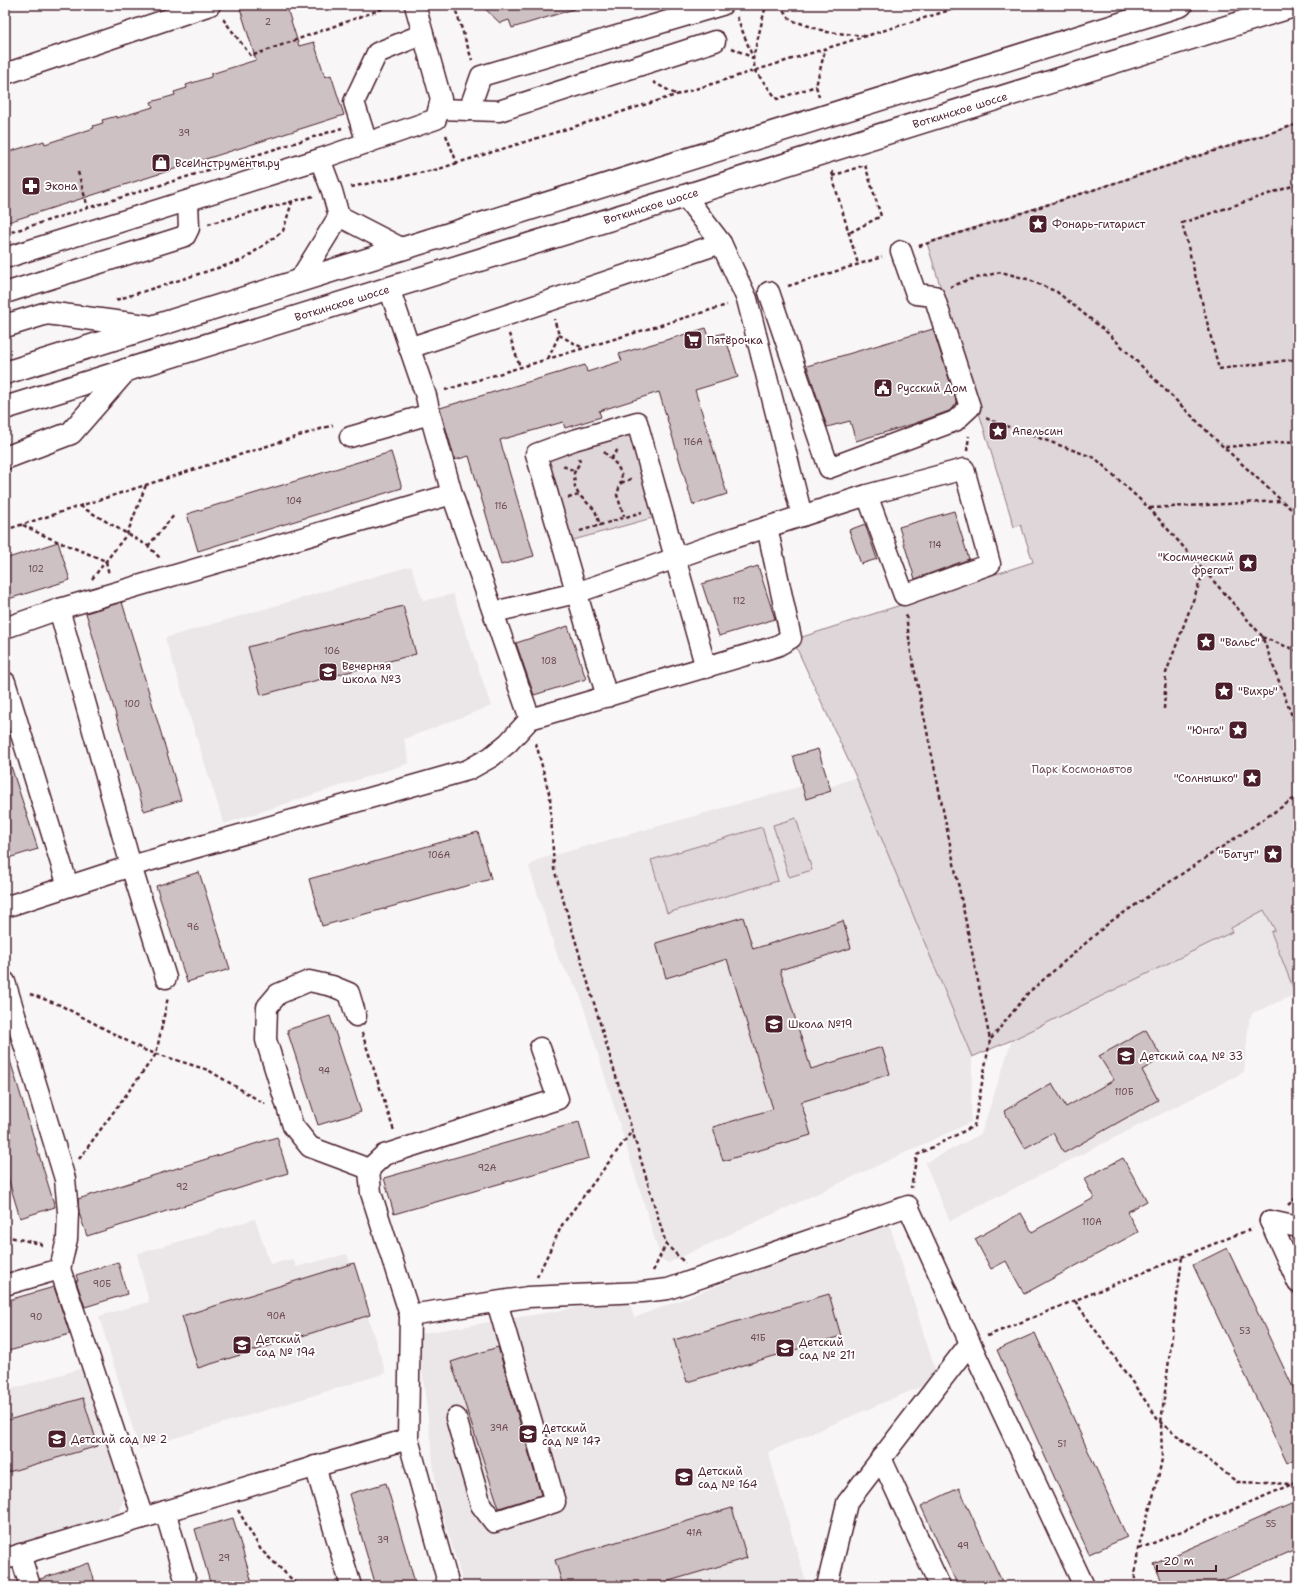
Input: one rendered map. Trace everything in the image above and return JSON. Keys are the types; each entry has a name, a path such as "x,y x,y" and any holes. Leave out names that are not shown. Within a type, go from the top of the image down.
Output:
{"main road":[{"path":"5,374 1181,5"},
{"name":"Воткинское шоссе","path":"5,408 1297,5"},
{"path":"5,326 47,313 154,327"},
{"path":"5,458 71,433 126,370"}],"street":[{"path":"415,5 441,99 437,114"},
{"path":"469,110 481,76 728,8"},
{"path":"5,74 215,11"},
{"path":"367,143 354,102 377,53 423,34"},
{"path":"5,258 188,202 320,159 367,143 437,114 469,110 499,111 715,41"},
{"path":"320,159 332,191 339,216 403,249"},
{"path":"686,196 721,243 747,299 802,516"},
{"path":"5,293 184,236 189,228 188,202"},
{"path":"299,281 339,216"},
{"path":"409,348 721,243"},
{"path":"769,292 829,468 956,421 970,407 934,296 916,294 901,251"},
{"path":"389,288 428,405 452,494 530,719"},
{"path":"342,431 428,405"},
{"path":"607,697 536,454 574,440 637,422 706,668"},
{"path":"494,612 576,593 768,527 867,495 964,470 990,564 904,595 867,495"},
{"path":"5,628 65,607 452,494"},
{"path":"5,907 131,866 468,770 491,757 508,743 530,719 777,646 791,638 768,527"},
{"path":"65,607 131,866 166,978"},
{"path":"5,682 68,886"},
{"path":"356,1016 349,993 332,986 309,981 278,994 267,1007 266,1040 293,1126 310,1147 369,1169"},
{"path":"6,984 65,1179 68,1212 68,1239 60,1269 143,1518"},
{"path":"449,1586 408,1439 410,1315 371,1193 369,1169 384,1154 401,1150 558,1099 540,1048"},
{"path":"410,1315 528,1297 668,1290 908,1206 970,1343 1084,1586"},
{"path":"1270,1221 1298,1227"},
{"path":"1270,1221 1298,1283"},
{"path":"5,1285 60,1269"},
{"path":"456,1418 481,1505 494,1522 555,1502 497,1302"},
{"path":"827,1586 847,1503 880,1458 970,1343"},
{"path":"30,1586 13,1557 408,1439"},
{"path":"880,1458 940,1586"},
{"path":"315,1466 351,1586"},
{"path":"165,1512 187,1586"}],"path":[{"path":"215,11 251,56 393,5 404,42"},
{"path":"752,58 766,5"},
{"path":"779,5 791,20 827,32 867,37"},
{"path":"437,114 457,163 755,72 966,5"},
{"path":"728,8 752,58 755,72 777,99 816,86"},
{"path":"5,234 361,122"},
{"path":"769,292 1298,124"},
{"path":"832,176 865,165 881,216 849,233"},
{"path":"78,172 88,208"},
{"path":"1298,184 1182,222 1219,369 1298,359"},
{"path":"111,301 243,260 283,231 292,202"},
{"path":"934,296 945,289 968,280 1001,272 1027,279 1057,292 1109,334 1224,448 1298,515"},
{"path":"428,405 520,367 747,299"},
{"path":"548,359 559,335 549,301"},
{"path":"503,316 520,367"},
{"path":"559,335 583,348"},
{"path":"964,470 971,425 970,407"},
{"path":"970,407 992,421 1095,458 1149,508 1262,636 1298,732"},
{"path":"5,530 146,485 342,431"},
{"path":"574,440 580,462 574,473 575,488 578,495 595,510 600,525 624,516 617,495 622,478 620,471 617,465 604,453 598,433"},
{"path":"1224,448 1298,441"},
{"path":"65,607 106,561 127,534 146,485"},
{"path":"1149,508 1282,501"},
{"path":"80,506 148,546 178,574"},
{"path":"1293,511 1298,512"},
{"path":"148,546 175,514"},
{"path":"22,524 47,537 106,561"},
{"path":"1164,709 1166,673 1204,571"},
{"path":"904,595 911,653 990,1040 974,1126 917,1155 908,1206"},
{"path":"1262,636 1298,651"},
{"path":"530,719 550,797 554,869 666,1244 702,1279"},
{"path":"990,1040 1028,993 1110,922 1298,796"},
{"path":"65,1179 156,1054 169,991 166,978"},
{"path":"6,984 60,1005 144,1050 208,1070 292,1120"},
{"path":"356,1016 401,1150"},
{"path":"528,1297 562,1226 632,1130"},
{"path":"970,1343 1270,1221 1298,1196"},
{"path":"5,1236 41,1244 60,1269"},
{"path":"642,1292 666,1244"},
{"path":"1134,1586 1138,1549 1157,1483 1162,1459 1161,1424 1182,1257"},
{"path":"1074,1301 1161,1424 1237,1482 1296,1483"},
{"path":"1138,1549 1296,1483"},
{"path":"228,1492 261,1550 298,1586"}],"shaded area":[{"name":"Вечерняя школа №3","path":"411,566 423,601 453,594 491,706 404,739 409,763 224,824 165,638"},
{"name":"Школа №19","path":"856,777 972,1057 971,1122 668,1263 661,1259 579,992 559,960 529,867 537,860 802,786 830,787"},
{"name":"Детский сад № 33","path":"1264,910 1275,930 1271,932 1296,994 1253,1013 1249,1019 1244,1072 950,1221 925,1163 981,1134 1012,1040 1232,932 1231,928"},
{"name":"Детский сад № 194","path":"255,1219 270,1264 293,1259 296,1267 347,1254 386,1373 139,1449 99,1316 149,1302 137,1254"},
{"path":"888,1220 938,1379 768,1452 807,1586 464,1586 437,1495 418,1334 623,1300 630,1304 634,1318"},
{"name":"Детский сад № 2","path":"83,1368 127,1488 119,1514 5,1548 5,1391"}],"green space":[{"name":"Парк Космонавтов","path":"1298,124 1298,1000 1271,932 1275,930 1264,910 1231,928 1232,932 1012,1040 972,1057 856,777 793,640 1033,562 1021,525 1014,527 927,243"},
{"path":"625,433 635,440 659,516 570,541 547,465 551,456"},
{"path":"796,818 812,870 789,877 773,825"},
{"path":"762,827 778,881 667,913 651,860"}],"building":[{"path":"239,5 286,5 299,46 314,42 325,77 331,75 344,115 5,223 5,153 44,141 45,144 94,128 93,126 103,123 102,120 117,116 117,118 153,107 151,102 175,95 174,92 187,88 186,85 211,77 211,74 256,60"},
{"path":"481,5 574,5 574,9 512,28 509,20 500,23"},
{"path":"706,328 709,337 724,333 738,377 695,390 727,494 693,505 659,392 599,411 601,417 565,428 563,422 500,440 534,556 501,565 469,456 455,460 440,408 585,365 587,372 622,361 619,354"},
{"name":"Русский Дом","path":"933,329 957,404 949,411 913,424 856,441 850,421 827,427 807,366"},
{"path":"391,452 402,488 198,551 187,514"},
{"path":"954,511 969,559 915,579 899,527"},
{"path":"865,524 877,559 861,564 849,530"},
{"path":"58,542 70,580 5,600 5,559"},
{"path":"758,566 775,619 719,636 702,584"},
{"path":"122,602 181,800 144,811 86,613"},
{"path":"403,606 416,654 261,695 248,647"},
{"path":"568,626 586,679 534,695 516,643"},
{"path":"818,749 831,791 806,799 793,756"},
{"path":"5,757 8,757 38,849 5,859"},
{"path":"478,832 491,879 322,926 309,879"},
{"path":"199,872 230,969 187,982 156,886"},
{"path":"743,917 753,949 843,921 851,948 780,970 811,1069 882,1047 890,1074 801,1102 811,1135 723,1161 713,1127 773,1109 727,959 666,978 656,943"},
{"path":"330,1016 361,1112 318,1125 287,1030"},
{"path":"1146,1030 1162,1058 1142,1070 1158,1100 1064,1153 1053,1133 1025,1148 1004,1111 1052,1083 1066,1107 1114,1080 1099,1056"},
{"path":"9,1057 55,1207 20,1218 5,1168 5,1058"},
{"path":"579,1122 589,1158 394,1214 384,1178"},
{"path":"277,1137 288,1173 87,1236 79,1213 78,1199"},
{"path":"1123,1158 1147,1201 1127,1212 1138,1232 1024,1294 1006,1261 991,1269 975,1239 1021,1213 1032,1232 1094,1198 1084,1179"},
{"path":"1227,1248 1298,1398 1298,1457 1287,1463 1193,1265"},
{"path":"118,1262 127,1294 85,1307 76,1281 78,1281 76,1275"},
{"path":"354,1263 370,1315 198,1368 182,1316"},
{"path":"54,1287 70,1334 5,1352 5,1301"},
{"path":"829,1294 841,1336 687,1382 674,1340"},
{"path":"1035,1333 1127,1537 1089,1554 997,1350"},
{"path":"498,1347 541,1495 499,1508 451,1362"},
{"path":"83,1398 98,1446 5,1473 5,1421"},
{"path":"386,1483 416,1586 376,1586 349,1494"},
{"path":"959,1488 1004,1586 958,1586 921,1506"},
{"path":"1298,1501 1298,1548 1210,1586 1164,1586 1154,1564"},
{"path":"732,1508 747,1558 652,1586 563,1586 555,1560"},
{"path":"233,1518 253,1586 211,1586 195,1529"},
{"path":"89,1563 96,1586 41,1586 40,1579"}],"place":[{"name":"ВсеИнструменты.ру","path":"161,163"},
{"name":"Экона","path":"31,186"},
{"name":"Фонарь-гитарист","path":"1038,224"},
{"name":"Пятёрочка","path":"693,340"},
{"name":"Русский Дом","path":"883,388"},
{"name":"Апельсин","path":"998,431"},
{"name":"\"Космический фрегат\"","path":"1248,563"},
{"name":"\"Вальс\"","path":"1206,642"},
{"name":"Вечерняя школа №3","path":"328,672"},
{"name":"\"Вихрь\"","path":"1224,691"},
{"name":"\"Юнга\"","path":"1238,730"},
{"name":"\"Солнышко\"","path":"1252,778"},
{"name":"\"Батут\"","path":"1273,854"},
{"name":"Школа №19","path":"774,1024"},
{"name":"Детский сад № 33","path":"1126,1056"},
{"name":"Детский сад № 194","path":"242,1345"},
{"name":"Детский сад № 211","path":"785,1348"},
{"name":"Детский сад № 147","path":"528,1434"},
{"name":"Детский сад № 2","path":"57,1439"},
{"name":"Детский сад № 164","path":"684,1477"}]}
